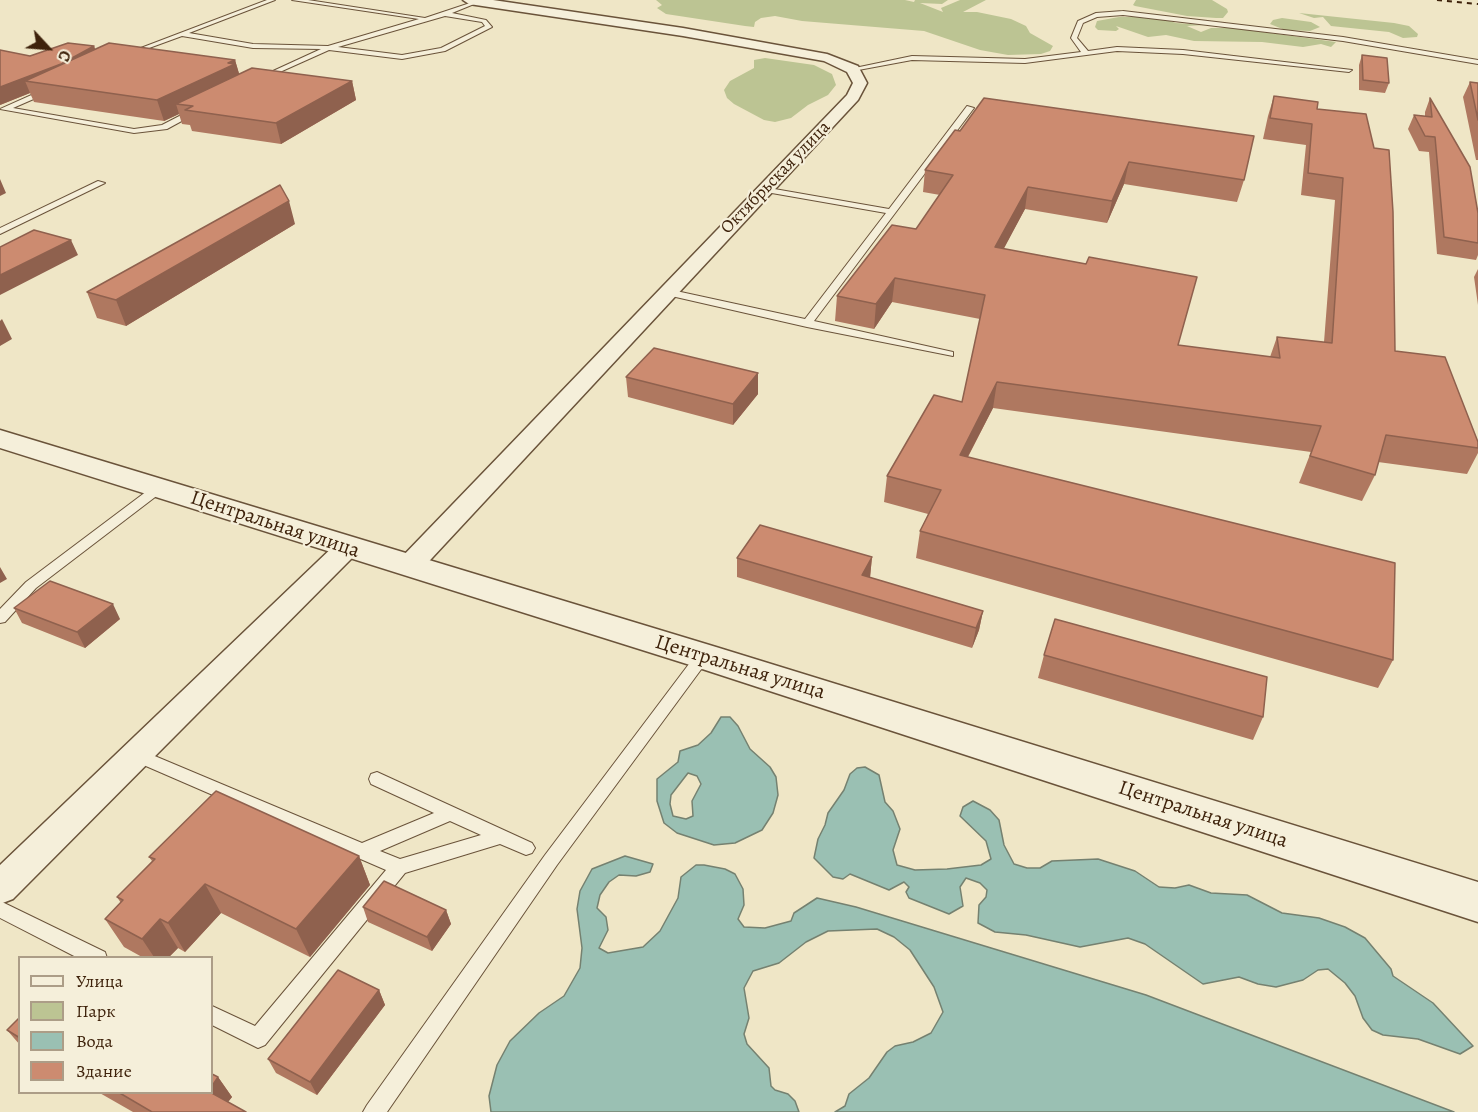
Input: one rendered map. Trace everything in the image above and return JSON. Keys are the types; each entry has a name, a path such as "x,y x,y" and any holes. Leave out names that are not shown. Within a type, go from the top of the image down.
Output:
{"street":[{"path":"473,1 769,47 827,58 853,69"},
{"name":"Октябрьская улица","path":"409,566 858,90 859,76 853,69"},
{"name":"Центральная улица","path":"0,439 347,548 703,656 1478,902"},
{"path":"0,888 347,548"}],"lane":[{"path":"120,57 272,0"},
{"path":"295,0 427,19"},
{"path":"255,82 329,48 446,14 473,1"},
{"path":"1085,52 1074,38 1080,22 1096,15 1123,13 1343,39 1478,62"},
{"path":"182,34 253,46 329,48 413,56 443,50 489,27 484,21 446,14"},
{"path":"853,69 912,58 1025,60 1117,49 1164,50 1349,70"},
{"path":"2,110 59,87"},
{"path":"2,110 142,131 164,127 204,107"},
{"path":"807,324 970,108"},
{"path":"0,231 101,183"},
{"path":"766,189 893,212"},
{"path":"667,292 949,354"},
{"path":"0,618 31,585 159,488"},
{"path":"374,1112 551,860 703,656"},
{"path":"138,755 399,867"},
{"path":"377,779 526,848"},
{"path":"362,851 451,813"},
{"path":"213,1016 258,1038 399,867 501,836"},
{"path":"0,909 96,956"}],"green space":[{"path":"656,0 905,0 914,2 915,0 948,0 942,4 920,3 943,12 941,8 960,0 986,0 963,12 977,12 1011,19 1026,26 1030,33 1053,46 1050,51 1041,54 1008,55 980,50 924,31 802,21 775,16 761,18 755,22 754,27 745,26 666,14 657,8 662,5"},
{"path":"1136,0 1212,0 1228,12 1223,18 1187,16 1135,6 1133,5"},
{"path":"1299,13 1394,23 1409,26 1418,34 1417,37 1403,38 1389,32 1331,26 1323,17 1314,18"},
{"path":"1119,17 1158,17 1176,23 1204,25 1187,26 1201,32 1211,28 1234,28 1336,42 1331,47 1321,44 1303,47 1262,42 1194,41 1166,35 1148,37 1116,26 1119,29 1116,31 1098,30 1095,27 1097,21"},
{"path":"1282,18 1311,22 1320,27 1310,31 1285,30 1270,24 1273,20"},
{"path":"765,58 814,65 832,74 836,85 828,95 808,105 791,118 775,122 764,120 734,104 727,98 724,90 730,81 754,68 754,60"}],"water":[{"path":"721,717 730,717 738,726 750,749 770,767 776,777 778,795 773,813 762,830 735,843 714,845 677,833 664,823 657,801 657,779 678,762 680,751 698,745 711,733","holes":["688,773 697,776 701,784 692,801 693,816 686,819 673,816 670,804 671,795"]},
{"path":"865,767 879,775 885,802 893,811 900,829 893,850 897,865 915,870 947,869 981,865 991,859 986,841 960,816 963,807 973,801 990,810 999,820 1004,845 1014,864 1027,868 1040,868 1052,861 1098,859 1135,871 1159,887 1175,888 1189,885 1211,893 1247,895 1282,913 1319,918 1345,927 1365,938 1391,969 1393,976 1433,1003 1473,1046 1460,1054 1418,1039 1383,1035 1372,1030 1363,1018 1355,996 1345,983 1328,969 1318,970 1303,980 1276,987 1258,984 1239,977 1203,984 1145,944 1128,938 1080,947 1026,935 995,932 978,923 979,905 986,897 987,890 980,883 966,878 960,887 963,906 949,914 909,898 906,892 909,887 904,882 889,890 850,874 843,879 833,877 814,858 818,839 828,813 844,790 850,774 857,768"},
{"path":"625,856 653,864 650,872 636,876 619,875 609,882 600,895 597,908 606,917 608,930 599,948 608,953 643,947 660,931 678,898 681,877 696,865 704,865 725,869 735,874 743,889 744,905 738,919 744,927 765,928 791,921 794,913 817,898 856,907 1146,995 1454,1112 835,1112 845,1106 849,1094 869,1078 887,1052 895,1046 913,1042 931,1033 943,1012 934,987 910,950 894,937 877,929 828,931 806,942 779,963 753,971 744,988 749,1018 744,1034 747,1044 769,1068 771,1086 775,1090 788,1094 795,1101 799,1112 491,1112 489,1096 497,1065 510,1041 539,1013 564,996 580,968 582,948 577,909 580,891 592,869"}],"building":[{"path":"68,43 94,46 61,64 0,87 0,50 30,56"},
{"path":"109,43 235,60 228,63 235,64 157,100 25,81"},
{"path":"1362,55 1387,58 1389,83 1363,80"},
{"path":"252,68 352,81 276,123 185,110 193,106 176,104"},
{"path":"1470,82 1478,83 1478,120"},
{"path":"1274,96 1318,102 1317,109 1366,114 1374,148 1389,150 1393,212 1395,351 1445,357 1478,442 1478,448 1386,435 1375,475 1310,456 1321,426 997,382 960,455 1395,563 1393,660 920,531 941,490 887,476 934,395 962,402 985,295 895,278 876,304 837,296 892,225 916,229 953,175 925,170 955,130 960,131 984,98 1254,136 1244,180 1129,162 1112,201 1028,187 995,247 1086,264 1089,257 1197,277 1178,345 1280,358 1277,337 1332,343 1343,178 1308,173 1312,124 1270,118"},
{"path":"1430,98 1470,167 1478,213 1478,243 1444,237 1435,137 1425,136 1414,115 1432,117"},
{"path":"280,185 289,201 116,300 87,292"},
{"path":"34,230 71,240 0,275 0,247"},
{"path":"654,348 758,373 733,404 626,377"},
{"path":"760,525 872,557 862,575 983,611 976,628 737,558"},
{"path":"50,581 113,604 77,632 14,608"},
{"path":"1055,619 1267,677 1263,717 1044,655"},
{"path":"216,791 359,856 296,929 205,884 168,923 160,919 142,939 105,919 123,900 117,897 155,859 149,857"},
{"path":"384,881 446,910 427,937 363,907"},
{"path":"338,970 379,990 310,1082 268,1059"},
{"path":"18,1019 18,1037 7,1030"},
{"path":"213,1074 218,1077 213,1084"},
{"path":"121,1094 213,1094 246,1112 152,1112"}],"railway":[{"path":"1437,0 1478,4"}]}
